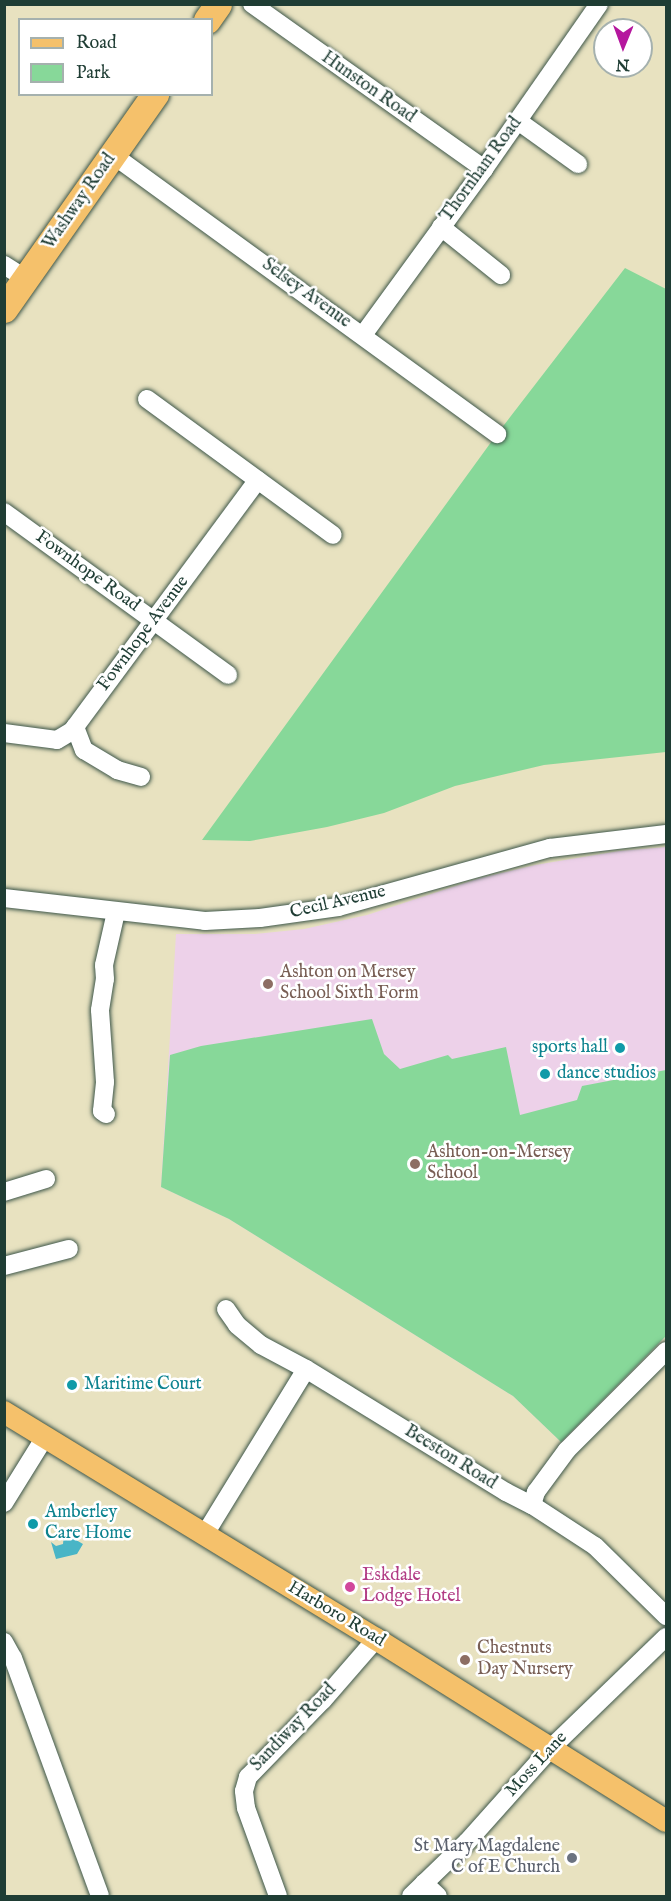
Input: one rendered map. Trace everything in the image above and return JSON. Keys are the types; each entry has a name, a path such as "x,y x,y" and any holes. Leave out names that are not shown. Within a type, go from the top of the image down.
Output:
{"highway":[{"path":"208,18 218,4"},
{"name":"Washway Road","path":"4,309 15,272 113,155 154,96"}],"main road":[{"name":"Harboro Road","path":"4,1412 376,1639 666,1821"}],"street":[{"name":"Hunston Road","path":"252,4 484,169"},
{"name":"Thornham Road","path":"363,335 484,169 599,4"},
{"path":"518,121 578,164"},
{"name":"Selsey Avenue","path":"113,155 497,434"},
{"path":"441,227 501,274"},
{"path":"147,399 333,535"},
{"name":"Fownhope Avenue","path":"75,728 258,480"},
{"name":"Fownhope Road","path":"4,512 228,675"},
{"path":"4,733 57,740 65,737 75,728 84,750 117,770 141,777"},
{"name":"Cecil Avenue","path":"4,898 205,921 297,915 338,907 550,848 666,834"},
{"path":"100,1110 105,1082 100,1010 105,979 104,965 116,912"},
{"path":"4,1192 46,1179"},
{"path":"4,1266 69,1249"},
{"name":"Beeston Road","path":"226,1309 248,1336 506,1492 532,1505 596,1546 666,1616"},
{"path":"532,1505 536,1492 567,1450 666,1351"},
{"path":"205,1534 306,1369"},
{"path":"4,1503 45,1437"},
{"name":"Moss Lane","path":"411,1896 467,1842 551,1748 666,1637"},
{"name":"Sandiway Road","path":"278,1896 246,1808 244,1791 248,1777 323,1700 376,1639"},
{"path":"4,1642 14,1658 100,1896"},
{"path":"424,1883 438,1896"}],"shaded area":[{"name":"Ashton-on-Mersey School","path":"666,847 666,1336 561,1442 513,1396 229,1219 161,1187 176,934 255,934 304,929 367,915 480,878 535,865 619,851"}],"green space":[{"path":"625,268 666,289 666,752 544,765 455,786 384,813 327,827 250,841 202,840 497,434"},
{"name":"Ashton-on-Mersey School","path":"372,1019 384,1054 400,1069 448,1055 452,1059 506,1047 520,1115 577,1100 582,1086 666,1070 666,1336 561,1442 513,1396 229,1219 161,1187 170,1055 201,1046"}],"water":[{"path":"64,1533 83,1544 77,1554 56,1559 51,1542 56,1546 63,1544"}],"place":[{"name":"Ashton on Mersey School Sixth Form","path":"268,984"},
{"name":"sports hall","path":"620,1048"},
{"name":"dance studios","path":"545,1074"},
{"name":"Ashton-on-Mersey School","path":"415,1164"},
{"name":"Maritime Court","path":"72,1385"},
{"name":"Amberley Care Home","path":"33,1524"},
{"name":"Eskdale Lodge Hotel","path":"350,1587"},
{"name":"Chestnuts Day Nursery","path":"465,1660"},
{"name":"St Mary Magdalene C of E Church","path":"572,1858"}]}
